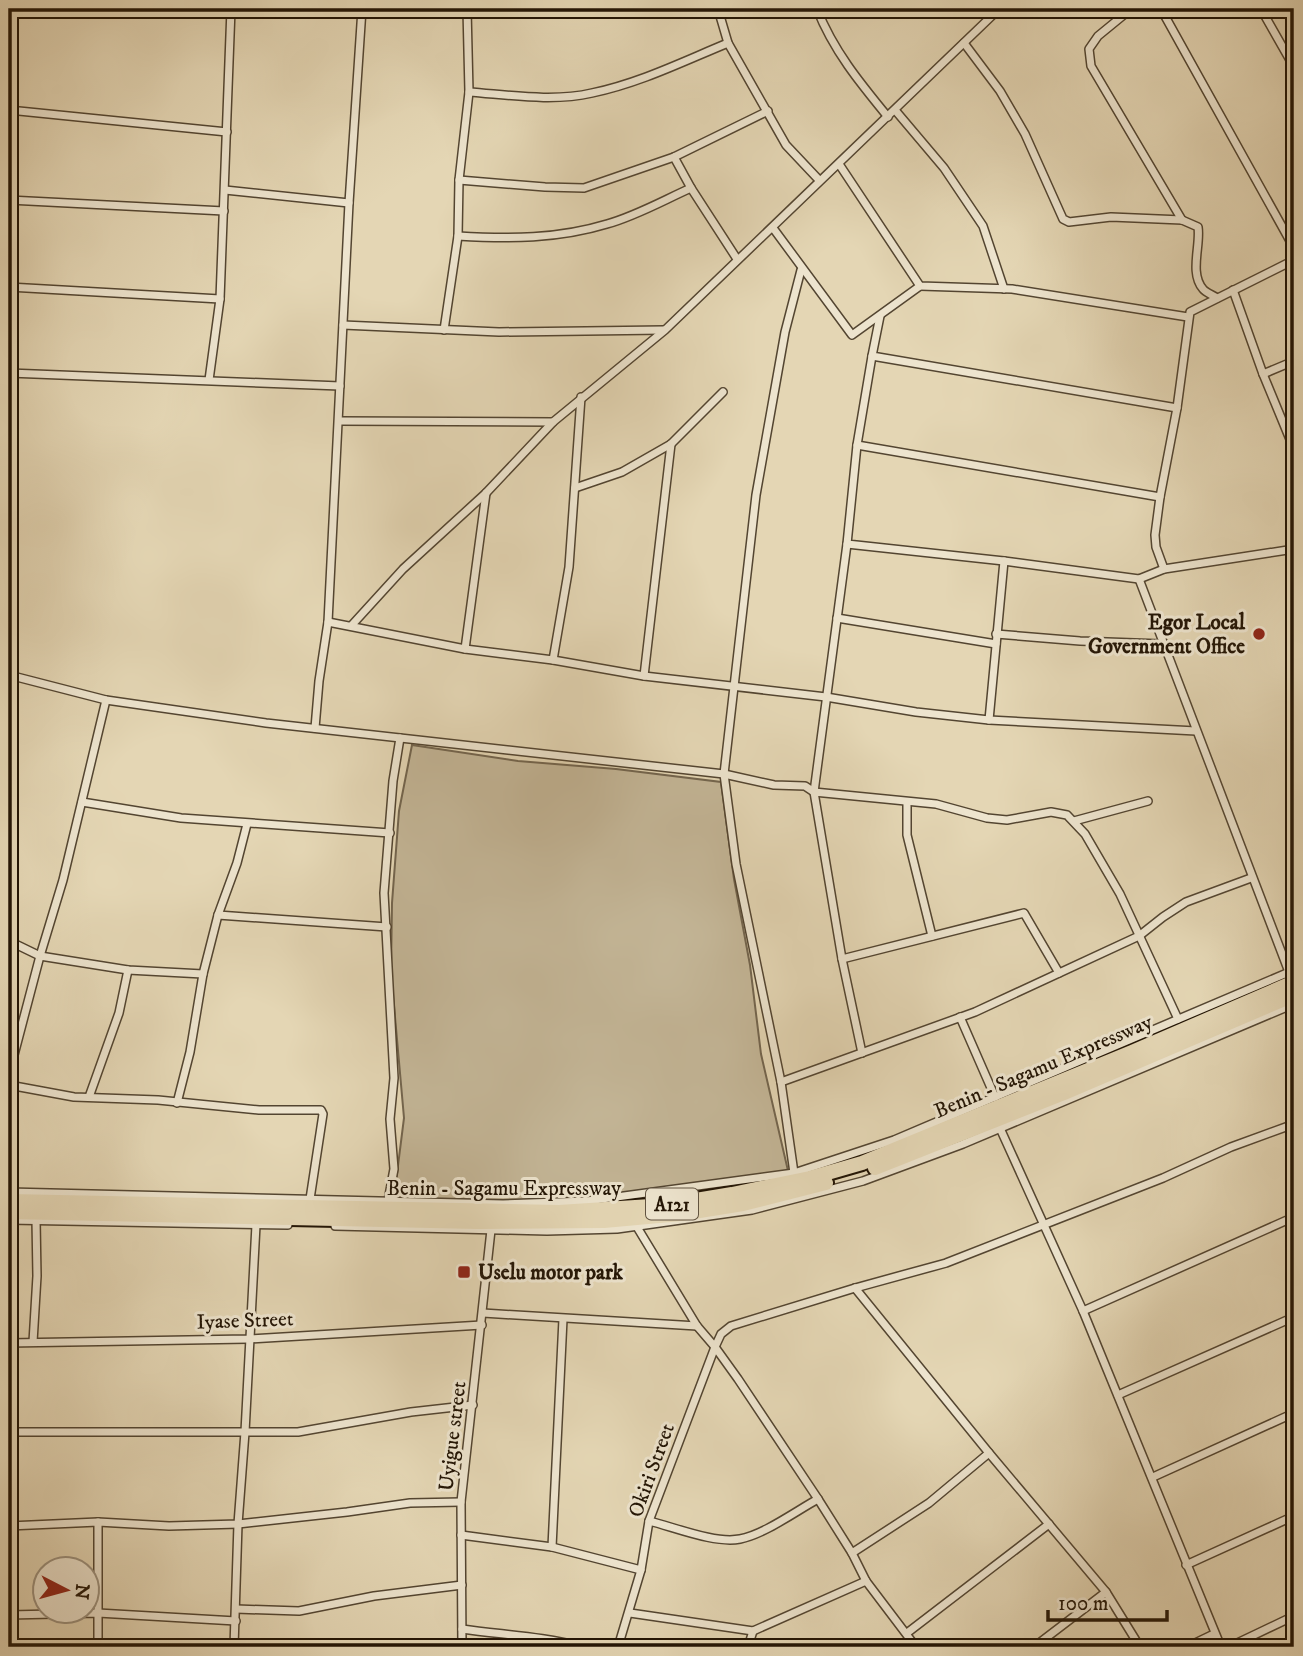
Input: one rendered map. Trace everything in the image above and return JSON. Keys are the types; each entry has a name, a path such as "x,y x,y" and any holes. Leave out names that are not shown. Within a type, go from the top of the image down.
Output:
{"highway":[{"name":"Benin - Sagamu Expressway","path":"9,1201 559,1212 666,1205 797,1181 915,1148 1292,975"},
{"name":"A121","path":"9,1212 465,1222 604,1221 681,1214 743,1204 846,1178 915,1148 999,1125 1294,995"}],"street":[{"path":"209,380 220,299 231,9"},
{"path":"315,728 328,622 349,203 362,9"},
{"path":"444,330 458,236 459,180 469,92 467,9"},
{"path":"718,9 728,43 786,145 819,180"},
{"path":"817,9 824,28 849,70 888,117"},
{"path":"351,626 403,569 486,493 553,422 665,330 999,9"},
{"path":"1131,9 1098,36 1089,48 1091,66 1182,220"},
{"path":"1161,9 1294,248"},
{"path":"1261,9 1294,67"},
{"path":"469,92 551,97 591,93 646,77 728,43"},
{"path":"964,43 1000,91 1025,134 1063,219 1069,222 1111,217 1182,220 1199,228 1199,280 1203,290 1217,298"},
{"path":"9,110 227,132"},
{"path":"895,110 944,168 983,226 1004,289"},
{"path":"459,180 584,188 674,157 768,111"},
{"path":"674,157 737,259"},
{"path":"839,164 920,286"},
{"path":"458,236 511,239 565,234 609,224 691,188"},
{"path":"225,190 349,203"},
{"path":"9,200 224,211"},
{"path":"773,229 801,270 825,297 848,334 856,334 920,286 1004,289 1188,317"},
{"path":"1164,569 1156,547 1155,535 1190,312 1294,260"},
{"path":"794,1172 781,1082 736,864 724,774 756,495 785,332 801,270"},
{"path":"9,287 220,299"},
{"path":"1233,290 1294,449"},
{"path":"862,1053 842,959 814,792 858,445 880,316"},
{"path":"343,325 499,332 665,330"},
{"path":"872,356 1177,408"},
{"path":"1263,374 1294,361"},
{"path":"9,373 340,386"},
{"path":"575,488 622,472 671,444 723,392"},
{"path":"553,660 569,567 581,397"},
{"path":"339,421 553,422"},
{"path":"644,676 671,444"},
{"path":"858,445 1160,498"},
{"path":"466,649 486,493"},
{"path":"847,544 1139,579 1164,569 1294,549"},
{"path":"989,720 1004,561"},
{"path":"9,1192 503,1204 587,1201 794,1172 894,1140 1178,1019 1292,975 1251,878 1139,579"},
{"path":"837,618 996,644"},
{"path":"328,622 466,649 553,660 644,676 826,697 916,712 989,720 1196,731"},
{"path":"996,634 1162,644"},
{"path":"9,675 106,700 315,728 724,774 774,785 806,786 814,792 936,804 987,818 1007,820 1051,812 1067,815 1085,834 1120,894 1178,1019"},
{"path":"9,1074 63,880 106,700"},
{"path":"388,1201 394,1169 390,1119 394,1078 384,893 393,781 400,738"},
{"path":"1074,821 1148,800"},
{"path":"82,802 181,818 390,833"},
{"path":"907,802 907,835 932,936"},
{"path":"177,1103 190,1052 203,974 218,915 237,863 247,824"},
{"path":"781,1082 960,1017 1139,936 1186,902 1251,878"},
{"path":"842,959 1024,913 1059,973"},
{"path":"218,915 387,927"},
{"path":"9,941 40,956 128,970 203,974"},
{"path":"89,1097 119,1013 128,970"},
{"path":"9,1220 547,1231 637,1227 752,1210 816,1195 901,1168 1294,1004"},
{"path":"960,1017 995,1097"},
{"path":"9,1085 89,1097 259,1110 321,1110 323,1114 310,1199"},
{"path":"715,1347 721,1334 731,1326 946,1263 1294,1124"},
{"path":"999,1125 1083,1311 1221,1647"},
{"path":"1083,1311 1294,1217"},
{"path":"33,1342 37,1276 36,1220"},
{"path":"234,1647 238,1524 246,1432 248,1339 256,1225"},
{"path":"637,1227 697,1326 715,1347 818,1499 866,1581 916,1647"},
{"name":"Uyigue street","path":"462,1647 461,1502 491,1230"},
{"path":"855,1288 1106,1592 1140,1647"},
{"path":"483,1312 697,1326"},
{"path":"1118,1395 1294,1317"},
{"path":"552,1547 563,1319"},
{"name":"Iyase Street","path":"9,1343 248,1339 482,1325"},
{"name":"Okiri Street","path":"618,1647 641,1570 649,1521 715,1347"},
{"path":"9,1432 298,1432 411,1412 473,1405"},
{"path":"1153,1477 1294,1413"},
{"path":"852,1553 929,1503 989,1453"},
{"path":"649,1521 717,1538 738,1539 754,1534 818,1499"},
{"path":"9,1525 97,1522 238,1524 410,1503 461,1502"},
{"path":"1186,1565 1294,1516"},
{"path":"97,1522 97,1554"},
{"path":"907,1633 1049,1524"},
{"path":"461,1535 552,1547 641,1570"},
{"path":"629,1612 753,1631 866,1581"},
{"path":"236,1609 299,1611 374,1596 462,1585"},
{"path":"1034,1647 1106,1592"},
{"path":"102,1613 236,1621"},
{"path":"9,1615 32,1614"},
{"path":"1229,1647 1294,1616"},
{"path":"98,1624 98,1647"},
{"path":"462,1629 548,1638 582,1647"},
{"path":"748,1647 753,1631"},
{"path":"1187,1647 1214,1634"}],"shaded area":[{"path":"412,745 518,761 616,769 721,782 761,1054 789,1175 738,1187 670,1197 518,1210 393,1205 404,1118 391,972 392,903 399,811"}],"place":[{"name":"Egor Local Government Office","path":"1259,634"},
{"name":"Uselu motor park","path":"464,1272"}]}
